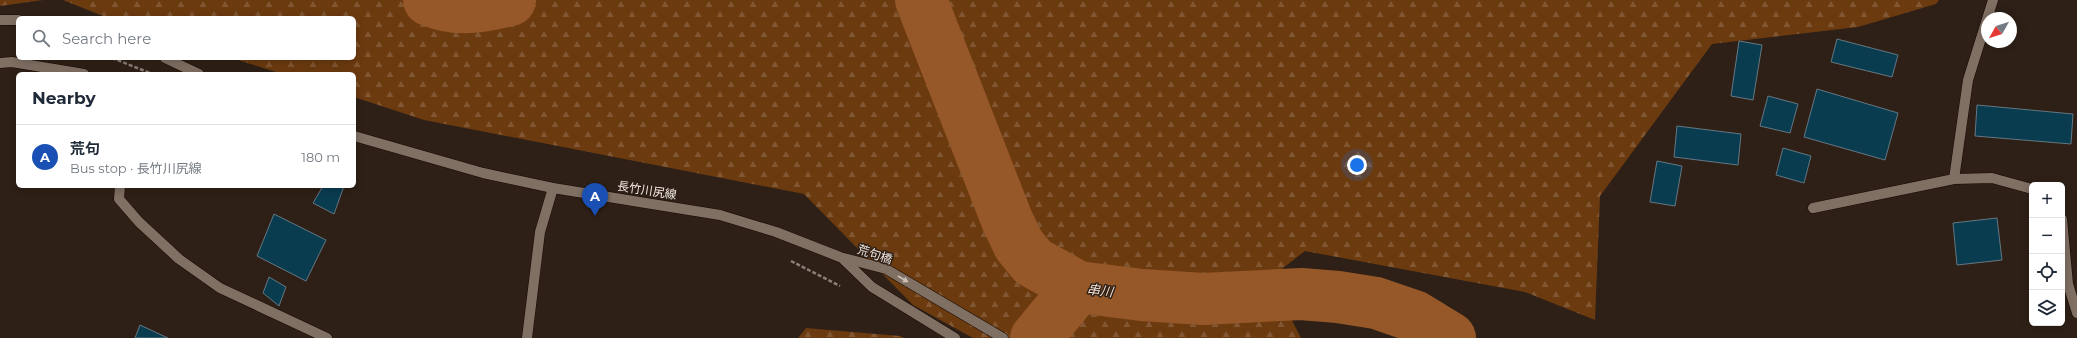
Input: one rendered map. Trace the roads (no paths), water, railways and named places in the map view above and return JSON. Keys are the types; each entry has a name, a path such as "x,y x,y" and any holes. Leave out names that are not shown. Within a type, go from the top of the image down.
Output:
{"main road":[{"path":"1954,179 1968,80 1992,0"},
{"path":"0,20 16,20"},
{"path":"169,60 195,72"},
{"path":"0,64 12,62 72,72"},
{"name":"長竹川尻線","path":"356,137 460,168 553,188 720,215 776,232 840,256"},
{"path":"1813,208 1954,179 1992,178 2029,188"},
{"path":"120,188 119,199 139,222 178,259 220,288 327,338"},
{"path":"527,338 540,232 553,188"},
{"path":"2065,252 2068,284 2077,313"},
{"name":"荒句橋","path":"840,256 872,287 955,338"},
{"name":"荒句橋","path":"840,256 886,269 1003,338"}],"waterway":[{"name":"串川","path":"429,0 439,4 459,7 489,5 510,0"},
{"name":"串川","path":"921,0 1007,220 1019,245 1033,262 1078,287 1142,295 1203,299 1301,294 1338,297 1376,303 1414,316 1450,338"},
{"path":"1036,338 1078,287"}],"place":[{"name":"荒句","path":"595,216"}]}
